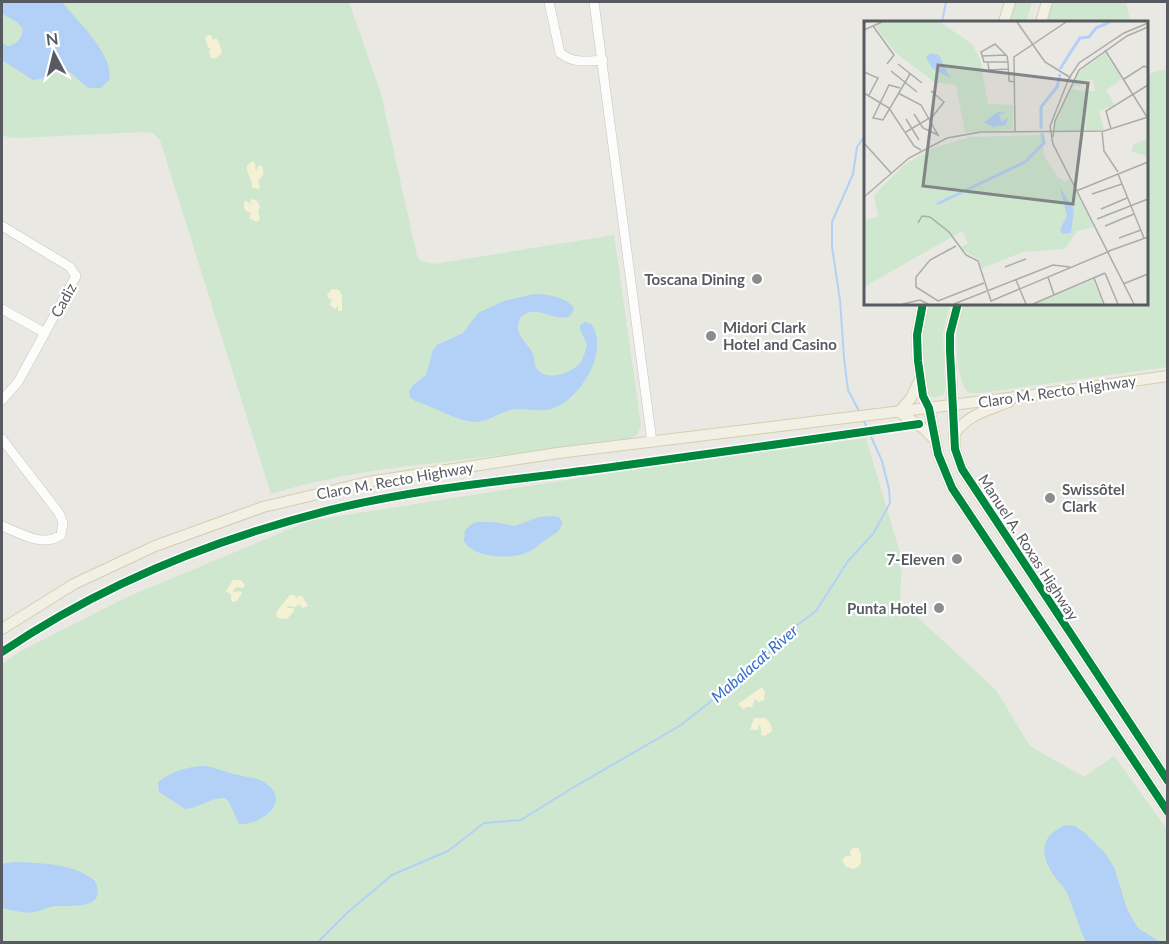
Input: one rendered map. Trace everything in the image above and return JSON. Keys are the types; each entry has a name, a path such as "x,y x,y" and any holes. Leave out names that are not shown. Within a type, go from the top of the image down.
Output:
{"main road":[{"path":"1004,21 1010,2"},
{"path":"1041,21 1047,2"},
{"name":"Manuel A. Roxas Highway","path":"923,304 917,335 920,379 923,396 929,408 938,454 956,495 1167,812"},
{"name":"Manuel A. Roxas Highway","path":"958,304 950,334 955,449 962,469 1167,781"},
{"name":"Claro M. Recto Highway","path":"2,629 74,584 120,561 188,533 262,507 397,476 652,441 839,420 1167,376"},
{"path":"920,379 911,398 899,412 923,428 935,440"},
{"path":"954,435 960,426 974,416 1025,396"}],"street":[{"path":"549,2 560,53 567,59 577,62 603,60"},
{"path":"594,2 652,441"},
{"name":"Cadiz","path":"2,226 74,271 76,276 18,382 2,400"},
{"path":"2,309 45,333"},
{"path":"2,439 60,513 63,523 61,535 54,540 41,541 2,526"}],"green space":[{"path":"2,2 349,2 381,94 417,256 421,261 434,264 614,235 641,425 637,435 625,441 348,475 271,494 160,140 153,133 145,132 16,138 2,136"},
{"path":"1013,2 1032,2 1026,21 1007,21"},
{"path":"1053,2 1126,2 1130,20 1104,21 1103,19 1046,21"},
{"path":"1167,69 1167,367 969,393 962,382 956,346 960,317 965,304 1148,304 1148,74"},
{"path":"927,304 950,304 943,333 945,391 943,395 934,398 928,394 923,359 922,337"},
{"path":"866,438 902,560 900,601 996,690 1030,746 1084,777 1114,756 1167,829 1167,942 2,942 2,664 21,651 125,598 309,521 654,466"}],"sand":[{"path":"208,35 219,42 222,53 215,59 210,57 211,49 205,38"},
{"path":"252,161 255,163 256,171 259,165 263,167 258,189 252,188 248,172 247,166"},
{"path":"252,199 256,200 260,206 258,212 260,219 257,222 249,218 251,213 244,208 244,202 247,201 251,205"},
{"path":"332,289 339,290 342,295 342,311 338,311 338,305 335,309 330,305 332,298 329,299 327,295"},
{"path":"233,580 241,580 245,585 243,588 237,587 233,590 242,593 237,601 233,602 231,595 226,591"},
{"path":"290,595 297,598 302,596 308,606 303,608 299,604 296,607 288,606 287,608 294,608 294,611 287,619 278,618 277,611"},
{"path":"762,687 765,692 764,700 759,702 755,699 752,707 746,707 744,710 738,704"},
{"path":"754,718 766,718 772,731 765,736 761,735 759,724 758,730 750,730"},
{"path":"858,848 861,854 861,864 854,869 846,867 842,860 846,856 851,856 850,851"}],"water":[{"path":"2,2 62,2 100,49 109,70 109,80 101,88 88,88 62,68 45,78 33,80 2,60 2,42 7,46 13,45 20,38 23,29 17,22 2,14"},
{"path":"534,294 562,299 574,309 570,316 564,317 532,312 520,318 518,328 520,336 532,353 537,369 543,374 554,376 572,370 580,363 587,345 580,325 585,322 591,324 596,335 595,361 589,374 572,396 551,409 510,410 476,422 454,417 410,397 409,392 413,385 426,375 433,350 437,345 463,333 478,313 504,301"},
{"path":"539,517 559,517 562,522 559,530 523,554 505,557 488,555 473,550 464,541 465,530 473,523 493,522 515,526"},
{"path":"206,766 265,782 274,792 276,799 274,806 263,817 247,824 239,824 225,798 185,809 159,792 158,782 169,775 187,768"},
{"path":"1066,825 1075,826 1085,833 1105,853 1114,867 1127,909 1138,928 1160,942 1086,942 1067,893 1055,877 1044,852 1047,839 1051,834"},
{"path":"13,862 55,865 86,874 94,880 98,889 97,896 87,904 53,906 34,912 2,908 2,864"}],"waterway":[{"name":"Mabalacat River","path":"942,21 946,2"},
{"name":"Mabalacat River","path":"859,411 848,390 840,300 832,247 832,222 853,174 857,147 864,137"},
{"name":"Mabalacat River","path":"318,942 348,912 392,875 448,851 484,823 521,820 681,725 758,664 785,634 816,611 848,561 873,534 890,503 882,461 863,419"}],"cycle path":[{"path":"923,304 917,335 923,396 929,408 938,454 952,488 1168,812"},
{"path":"958,304 950,334 950,351 955,449 962,469 1168,781"},
{"path":"2,652 79,606 160,567 244,535 330,510 467,485 644,463 919,424"}],"place":[{"name":"Toscana Dining","path":"757,279"},
{"name":"Midori Clark Hotel and Casino","path":"711,336"},
{"name":"Swissôtel Clark","path":"1050,498"},
{"name":"7-Eleven","path":"957,559"},
{"name":"Punta Hotel","path":"939,608"}]}
